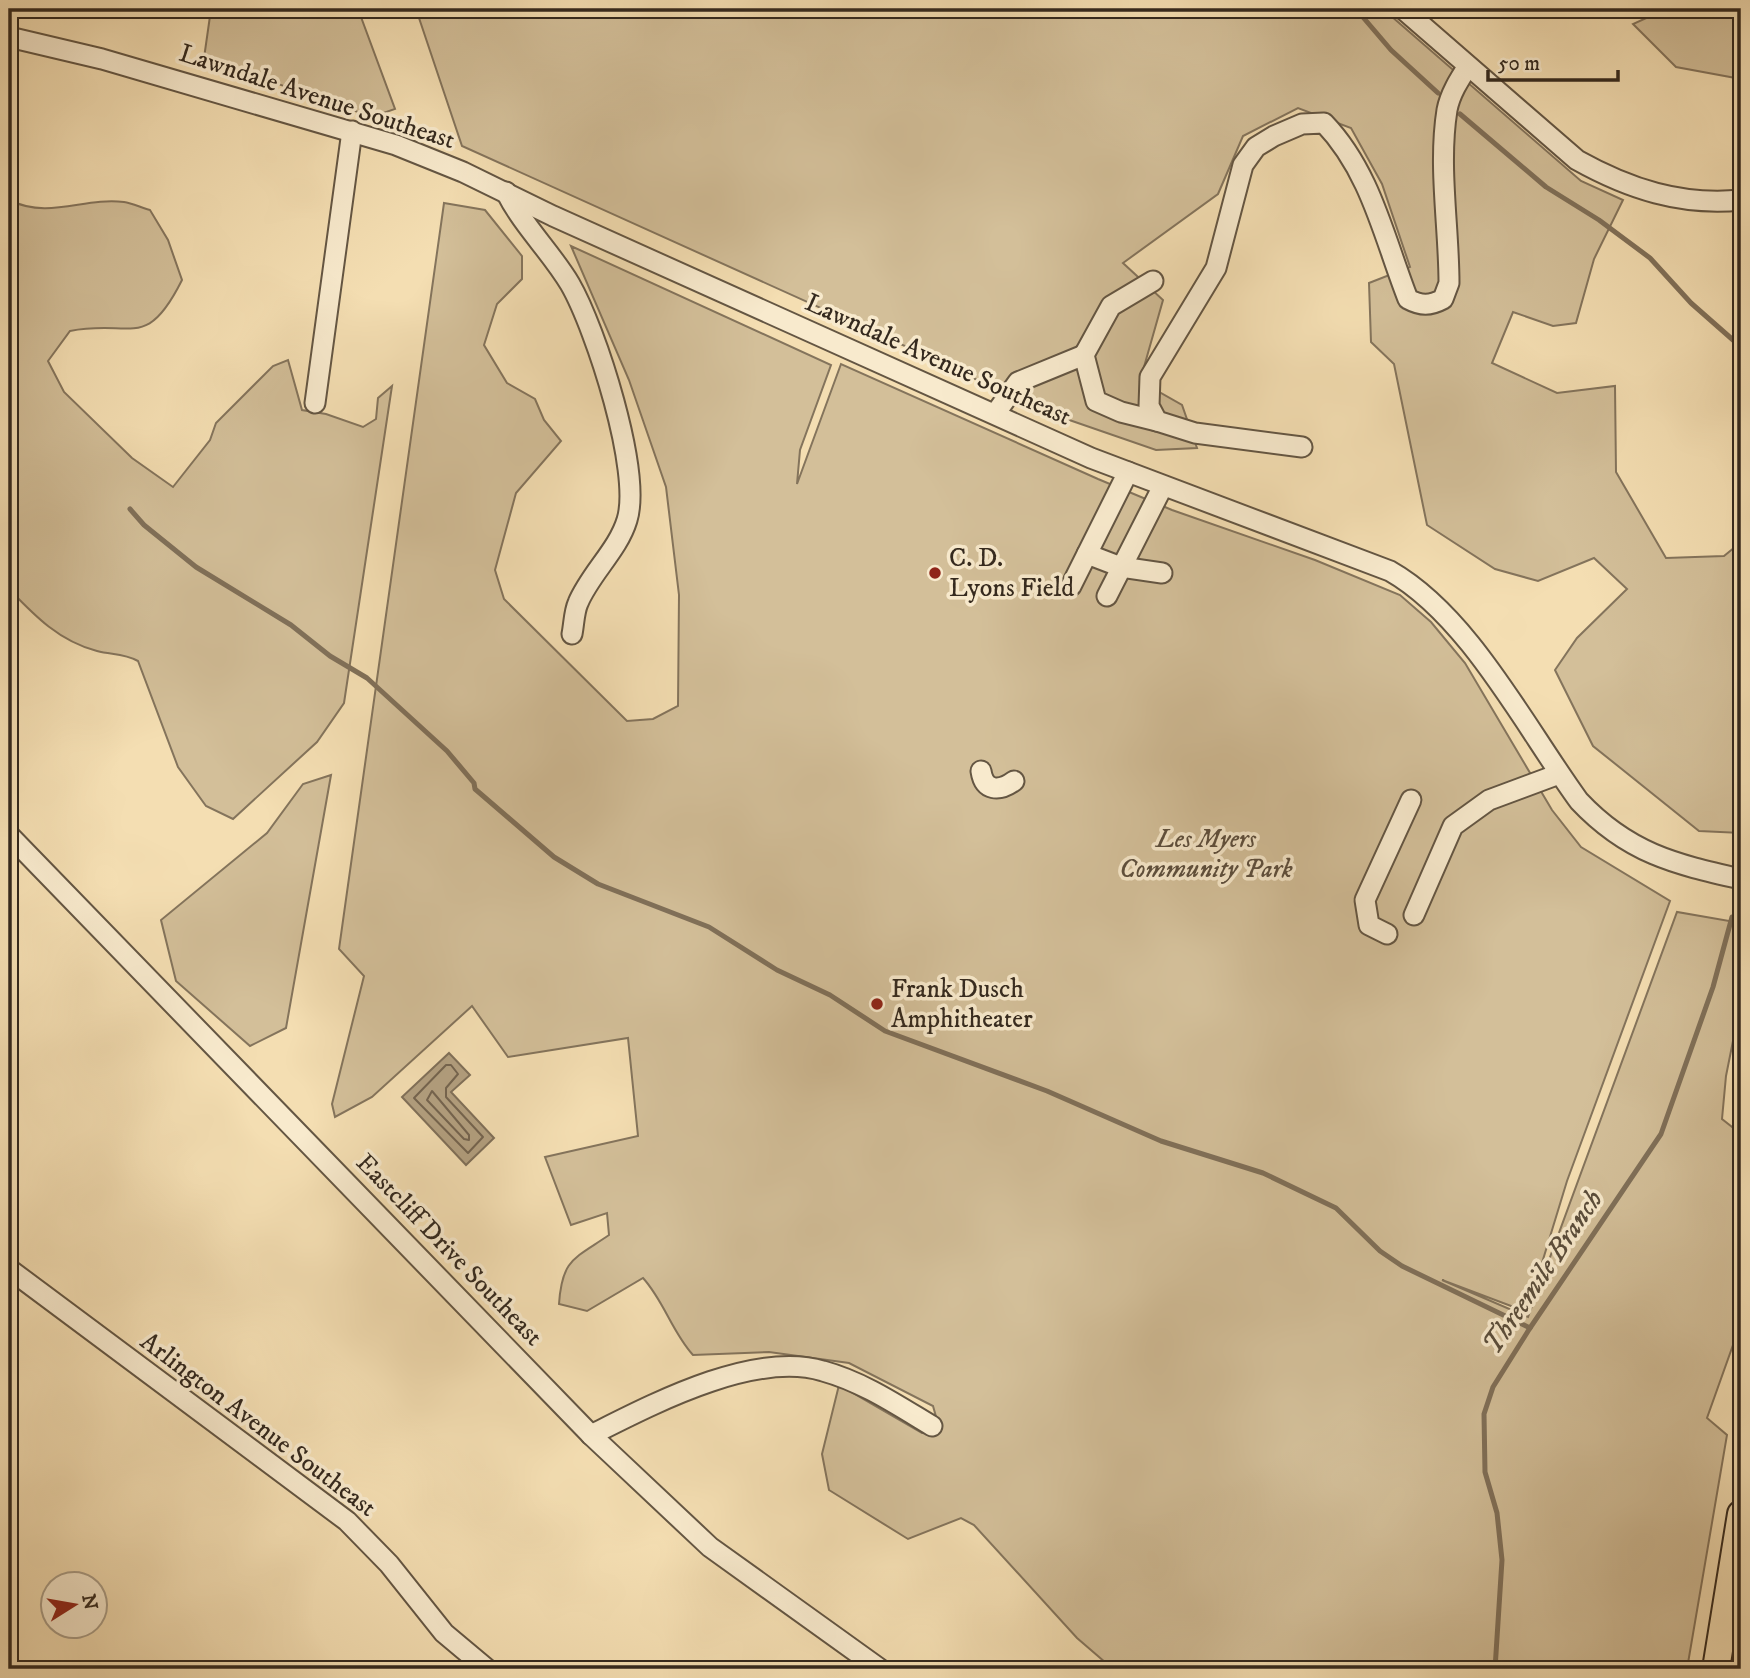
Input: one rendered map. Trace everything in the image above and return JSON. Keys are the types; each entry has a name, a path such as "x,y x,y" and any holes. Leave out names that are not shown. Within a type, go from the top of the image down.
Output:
{"main road":[{"path":"1716,1669 1741,1514"}],"street":[{"path":"1402,9 1577,160 1609,178 1681,200 1741,200"},
{"name":"Lawndale Avenue Southeast","path":"9,37 102,59 396,145 1128,472 1362,559 1414,585 1452,621 1559,774 1602,826 1645,853 1674,864 1741,878"},
{"path":"1157,421 1150,406 1150,377 1216,268 1243,165 1256,147 1302,124 1324,123 1345,145 1376,208 1408,299 1419,305 1433,304 1443,299 1449,283 1445,152 1447,109 1453,91 1468,66"},
{"path":"315,402 352,131"},
{"path":"506,192 516,212 549,253 583,309 604,363 629,481 627,520 576,606 572,634"},
{"path":"995,414 1018,382 1084,355 1111,306 1153,281"},
{"path":"1084,355 1096,401 1121,412 1195,433 1302,447"},
{"path":"1071,586 1128,472"},
{"path":"1107,596 1163,486"},
{"path":"1087,554 1121,567 1162,573"},
{"path":"981,771 988,787 998,789 1014,781"},
{"path":"1414,915 1453,826 1489,800 1559,774"},
{"path":"1387,934 1369,925 1365,900 1411,800"},
{"name":"Eastcliff Drive Southeast","path":"9,835 591,1435 710,1548 880,1669"},
{"name":"Arlington Avenue Southeast","path":"9,1269 347,1521 389,1564 444,1633 487,1669"},
{"path":"591,1435 692,1387 733,1375 799,1367 821,1370 869,1388 932,1426"}],"green space":[{"path":"211,9 358,9 395,109 372,117 204,58"},
{"path":"416,9 1383,9 1581,181 1623,200 1594,259 1576,323 1553,326 1513,312 1492,363 1557,393 1615,386 1616,472 1666,558 1724,556 1741,542 1741,833 1699,831 1593,746 1555,670 1577,638 1627,589 1594,558 1538,581 1495,569 1427,525 1394,364 1371,342 1369,283 1410,267 1382,184 1351,128 1298,108 1243,136 1218,194 1123,263 1163,300 1140,381 1182,405 1197,448 1156,450 1023,404 958,370 462,146"},
{"path":"1666,9 1741,9 1741,79 1676,67 1633,24"},
{"path":"9,200 39,208 109,201 127,203 150,210 168,240 182,280 158,317 147,325 136,328 70,331 48,361 64,392 132,458 173,487 210,440 216,423 273,366 288,360 302,410 326,414 363,427 376,419 378,398 392,386 344,703 317,742 233,819 206,806 178,767 138,661 83,647 71,641 38,618 9,589"},
{"name":"Les Myers Community Park","path":"444,203 485,210 522,256 522,279 497,304 484,345 507,383 535,399 544,420 561,441 516,493 495,570 504,599 627,721 653,719 678,706 679,595 666,487 629,380 571,246 831,365 800,450 797,484 841,364 1172,510 1315,560 1400,595 1431,622 1465,663 1552,810 1581,847 1670,901 1567,1181 1527,1312 1442,1280 1528,1317 1677,912 1741,923 1741,1001 1726,1076 1722,1119 1741,1134 1741,1259 1733,1345 1707,1418 1727,1435 1687,1669 1113,1669 1077,1638 974,1525 961,1518 908,1539 829,1490 822,1454 839,1385 922,1433 940,1431 933,1406 849,1363 769,1352 693,1355 643,1278 587,1311 559,1304 563,1278 572,1262 609,1235 607,1213 571,1225 545,1157 638,1136 628,1038 508,1057 472,1006 372,1097 335,1117 332,1104 364,976 339,949"},
{"path":"331,775 286,1028 250,1046 176,981 161,920 267,833 303,784"}],"water":[{"path":"449,1053 470,1075 451,1092 494,1138 466,1165 402,1097"}],"waterway":[{"path":"1356,9 1391,50 1438,93"},
{"path":"1460,114 1546,187 1599,220 1650,258 1691,303 1741,347"},
{"path":"130,509 144,525 196,567 291,625 330,656 367,678 447,751 474,783 475,789 554,857 598,884 709,927 777,970 830,995 885,1031 1047,1091 1161,1141 1263,1173 1336,1208 1380,1251 1402,1266 1530,1328"},
{"name":"Threemile Branch","path":"1495,1669 1502,1560 1497,1513 1485,1472 1484,1414 1493,1387 1530,1328 1661,1134 1713,987 1732,917"}],"place":[{"name":"C. D. Lyons Field","path":"935,573"},
{"name":"Frank Dusch Amphitheater","path":"877,1004"}]}
